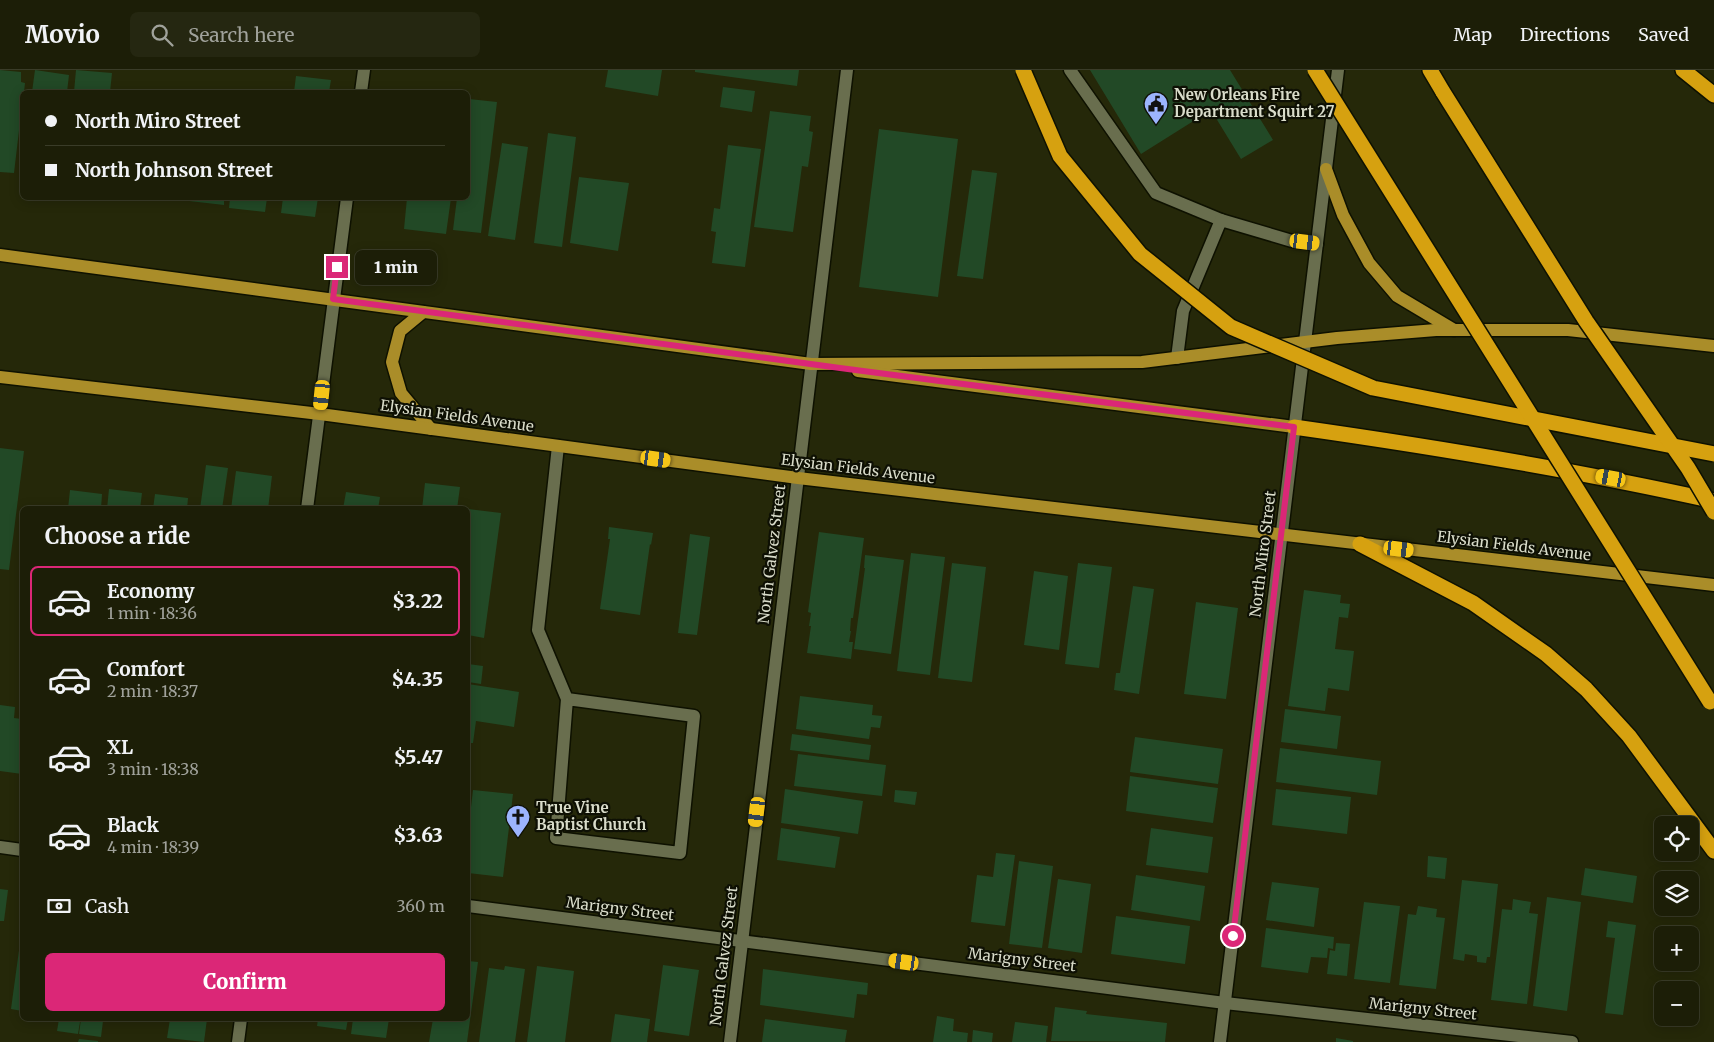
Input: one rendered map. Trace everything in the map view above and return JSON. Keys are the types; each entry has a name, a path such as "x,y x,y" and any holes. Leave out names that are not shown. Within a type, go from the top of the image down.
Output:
{"highway":[{"path":"1023,70 1060,156 1140,254 1231,327 1373,388 1714,454"},
{"path":"1315,70 1714,708"},
{"path":"1430,70 1586,321 1688,468 1714,512"},
{"path":"1683,70 1714,95"},
{"path":"1294,427 1464,452 1630,482 1714,501"},
{"path":"1360,544 1473,603 1546,654 1586,689 1629,736 1714,851"}],"main road":[{"path":"1326,169 1343,215 1368,262 1397,296 1454,330"},
{"path":"0,255 1294,427"},
{"path":"423,312 400,330 392,362 400,393 431,429"},
{"path":"811,364 1074,364 1142,362 1347,337 1436,330 1568,330 1714,346"},
{"name":"Elysian Fields Avenue","path":"0,377 320,414 798,478 1714,585"}],"street":[{"path":"361,90 364,70"},
{"name":"North Galvez Street","path":"730,1042 847,70"},
{"path":"1070,70 1156,192 1221,220 1292,240 1317,244"},
{"name":"North Miro Street","path":"1220,1042 1338,70"},
{"path":"307,506 346,200"},
{"path":"1177,358 1184,311 1221,220"},
{"path":"558,446 538,630 567,699 556,838 680,853 694,716 567,699"},
{"path":"0,847 20,850"},
{"name":"Marigny Street","path":"470,906 1226,1003 1572,1042"},
{"path":"238,1042 241,1021"}],"building":[{"path":"0,70 21,72 21,82 25,83 24,90 20,90 20,122 14,173 0,172"},
{"path":"35,70 69,75 67,90 32,90"},
{"path":"76,70 112,73 110,90 74,90"},
{"path":"608,70 662,70 658,96 605,87"},
{"path":"695,70 799,70 797,86 695,72"},
{"name":"New Orleans Fire Department Squirt 27","path":"1090,70 1230,70 1273,140 1241,159 1211,110 1141,154"},
{"path":"296,76 331,80 329,90 294,90"},
{"path":"723,87 755,91 752,112 720,107"},
{"path":"470,99 497,102 481,233 453,230 457,200 470,200"},
{"path":"770,111 811,116 809,131 813,132 808,167 802,166 793,232 754,227"},
{"path":"879,129 958,139 938,297 859,287"},
{"path":"548,133 576,137 562,247 534,243"},
{"path":"502,143 528,147 515,240 488,236"},
{"path":"728,145 761,149 745,267 712,263 716,232 711,231 714,208 720,209"},
{"path":"972,170 997,173 983,279 957,276"},
{"path":"579,177 629,183 618,251 570,243"},
{"path":"224,200 224,205 189,201"},
{"path":"230,200 267,200 265,212 229,208"},
{"path":"283,200 318,200 315,217 281,213"},
{"path":"407,200 451,200 446,234 404,229"},
{"path":"0,448 24,451 9,570 0,569"},
{"path":"206,465 228,468 222,506 200,506"},
{"path":"236,471 272,476 268,506 231,506"},
{"path":"425,483 460,487 457,506 422,506"},
{"path":"109,489 142,493 140,506 107,506"},
{"path":"70,490 102,494 101,506 68,506"},
{"path":"346,492 380,497 378,506 344,506"},
{"path":"155,494 188,498 187,506 153,506"},
{"path":"470,509 501,513 484,638 470,635"},
{"path":"609,527 653,533 640,615 600,609 610,539 608,539"},
{"path":"819,532 864,538 853,618 851,618 849,642 853,642 851,659 807,653 811,626 809,626 811,613 808,612"},
{"path":"690,534 710,537 697,635 678,633"},
{"path":"911,553 945,557 930,675 897,671"},
{"path":"865,555 904,560 891,654 854,649 865,568"},
{"path":"952,563 986,567 972,682 938,678"},
{"path":"1078,563 1112,567 1099,668 1065,664"},
{"path":"1034,571 1068,576 1059,650 1024,645"},
{"path":"1133,586 1154,589 1139,694 1114,690 1116,673 1120,673"},
{"path":"1304,590 1341,595 1340,603 1350,604 1348,618 1339,617 1335,649 1354,651 1349,691 1328,688 1325,711 1288,706"},
{"path":"1196,602 1238,608 1226,699 1184,694"},
{"path":"470,664 483,666 481,684 470,682"},
{"path":"470,684 519,692 514,727 476,721 473,743 470,743"},
{"path":"800,696 873,705 872,715 882,716 880,728 871,727 869,739 796,729"},
{"path":"0,705 15,707 14,718 20,719 20,774 0,771"},
{"path":"1285,709 1341,716 1337,749 1281,742"},
{"path":"792,734 871,745 869,760 790,750"},
{"path":"1135,737 1223,749 1218,784 1130,772"},
{"path":"1280,748 1381,761 1377,795 1276,782"},
{"path":"798,754 886,765 882,796 794,786"},
{"path":"1130,776 1218,788 1213,823 1126,811"},
{"path":"785,789 863,801 858,834 781,823"},
{"path":"1276,789 1351,797 1347,834 1272,825"},
{"path":"473,790 513,794 503,877 470,873 470,816"},
{"path":"895,790 917,792 915,805 894,802"},
{"path":"781,828 840,837 835,868 777,860"},
{"path":"1151,828 1213,837 1208,873 1146,865"},
{"path":"996,853 1015,855 1005,926 971,922 977,875 993,877"},
{"path":"1428,856 1447,858 1445,879 1427,877"},
{"path":"1019,861 1053,866 1042,948 1009,944"},
{"path":"1585,868 1637,876 1633,903 1581,895"},
{"path":"1136,875 1205,886 1200,921 1131,910"},
{"path":"1058,879 1091,884 1082,953 1048,948"},
{"path":"1462,880 1498,884 1490,957 1487,957 1486,963 1477,962 1477,956 1465,954 1464,961 1453,959"},
{"path":"1272,882 1319,888 1314,927 1266,920"},
{"path":"0,889 8,890 4,921 0,921"},
{"path":"1547,897 1581,902 1567,1011 1533,1006"},
{"path":"1513,899 1531,902 1529,913 1538,914 1527,1004 1491,1000 1502,909 1512,910"},
{"path":"1364,902 1400,906 1390,983 1354,979"},
{"path":"1418,906 1437,909 1436,917 1445,918 1436,989 1399,985 1408,914 1416,915"},
{"path":"1116,916 1190,926 1185,964 1111,954"},
{"path":"1608,921 1636,925 1623,1015 1605,1013 1615,938 1606,937"},
{"path":"1266,928 1334,937 1333,949 1328,948 1327,958 1311,957 1308,973 1261,967"},
{"path":"20,943 20,1011 11,1009"},
{"path":"1336,943 1350,944 1347,976 1327,974 1330,950 1335,951"},
{"path":"470,961 478,962 470,1020"},
{"path":"663,965 699,970 689,1036 654,1031"},
{"path":"505,966 525,969 515,1042 479,1042 489,968 504,970"},
{"path":"537,966 574,971 565,1042 527,1042"},
{"path":"763,969 868,983 867,995 857,994 854,1018 760,1005"},
{"path":"1055,1007 1087,1011 1086,1014 1167,1023 1165,1042 1051,1041"},
{"path":"615,1014 650,1019 647,1042 611,1042"},
{"path":"937,1016 954,1019 953,1031 968,1033 967,1042 933,1042"},
{"path":"765,1019 847,1030 845,1042 762,1042"},
{"path":"59,1021 80,1022 78,1034 57,1031"},
{"path":"81,1021 103,1021 101,1037 79,1034"},
{"path":"170,1021 207,1021 204,1042 167,1038"},
{"path":"318,1021 348,1021 346,1030 317,1026"},
{"path":"353,1021 389,1021 386,1038 351,1034"},
{"path":"433,1021 470,1021 467,1042 429,1042"},
{"path":"1015,1022 1048,1026 1046,1042 1012,1042"},
{"path":"973,1030 993,1033 992,1042 972,1042"},
{"path":"1336,1038 1353,1041 1353,1042 1336,1042"},
{"path":"79,1039 98,1041 98,1042 78,1042"}],"place":[{"name":"New Orleans Fire Department Squirt 27","path":"1156,125"},
{"name":"True Vine Baptist Church","path":"518,838"}],"route":[{"path":"337,267 333,299 1294,427 1233,936"}]}
